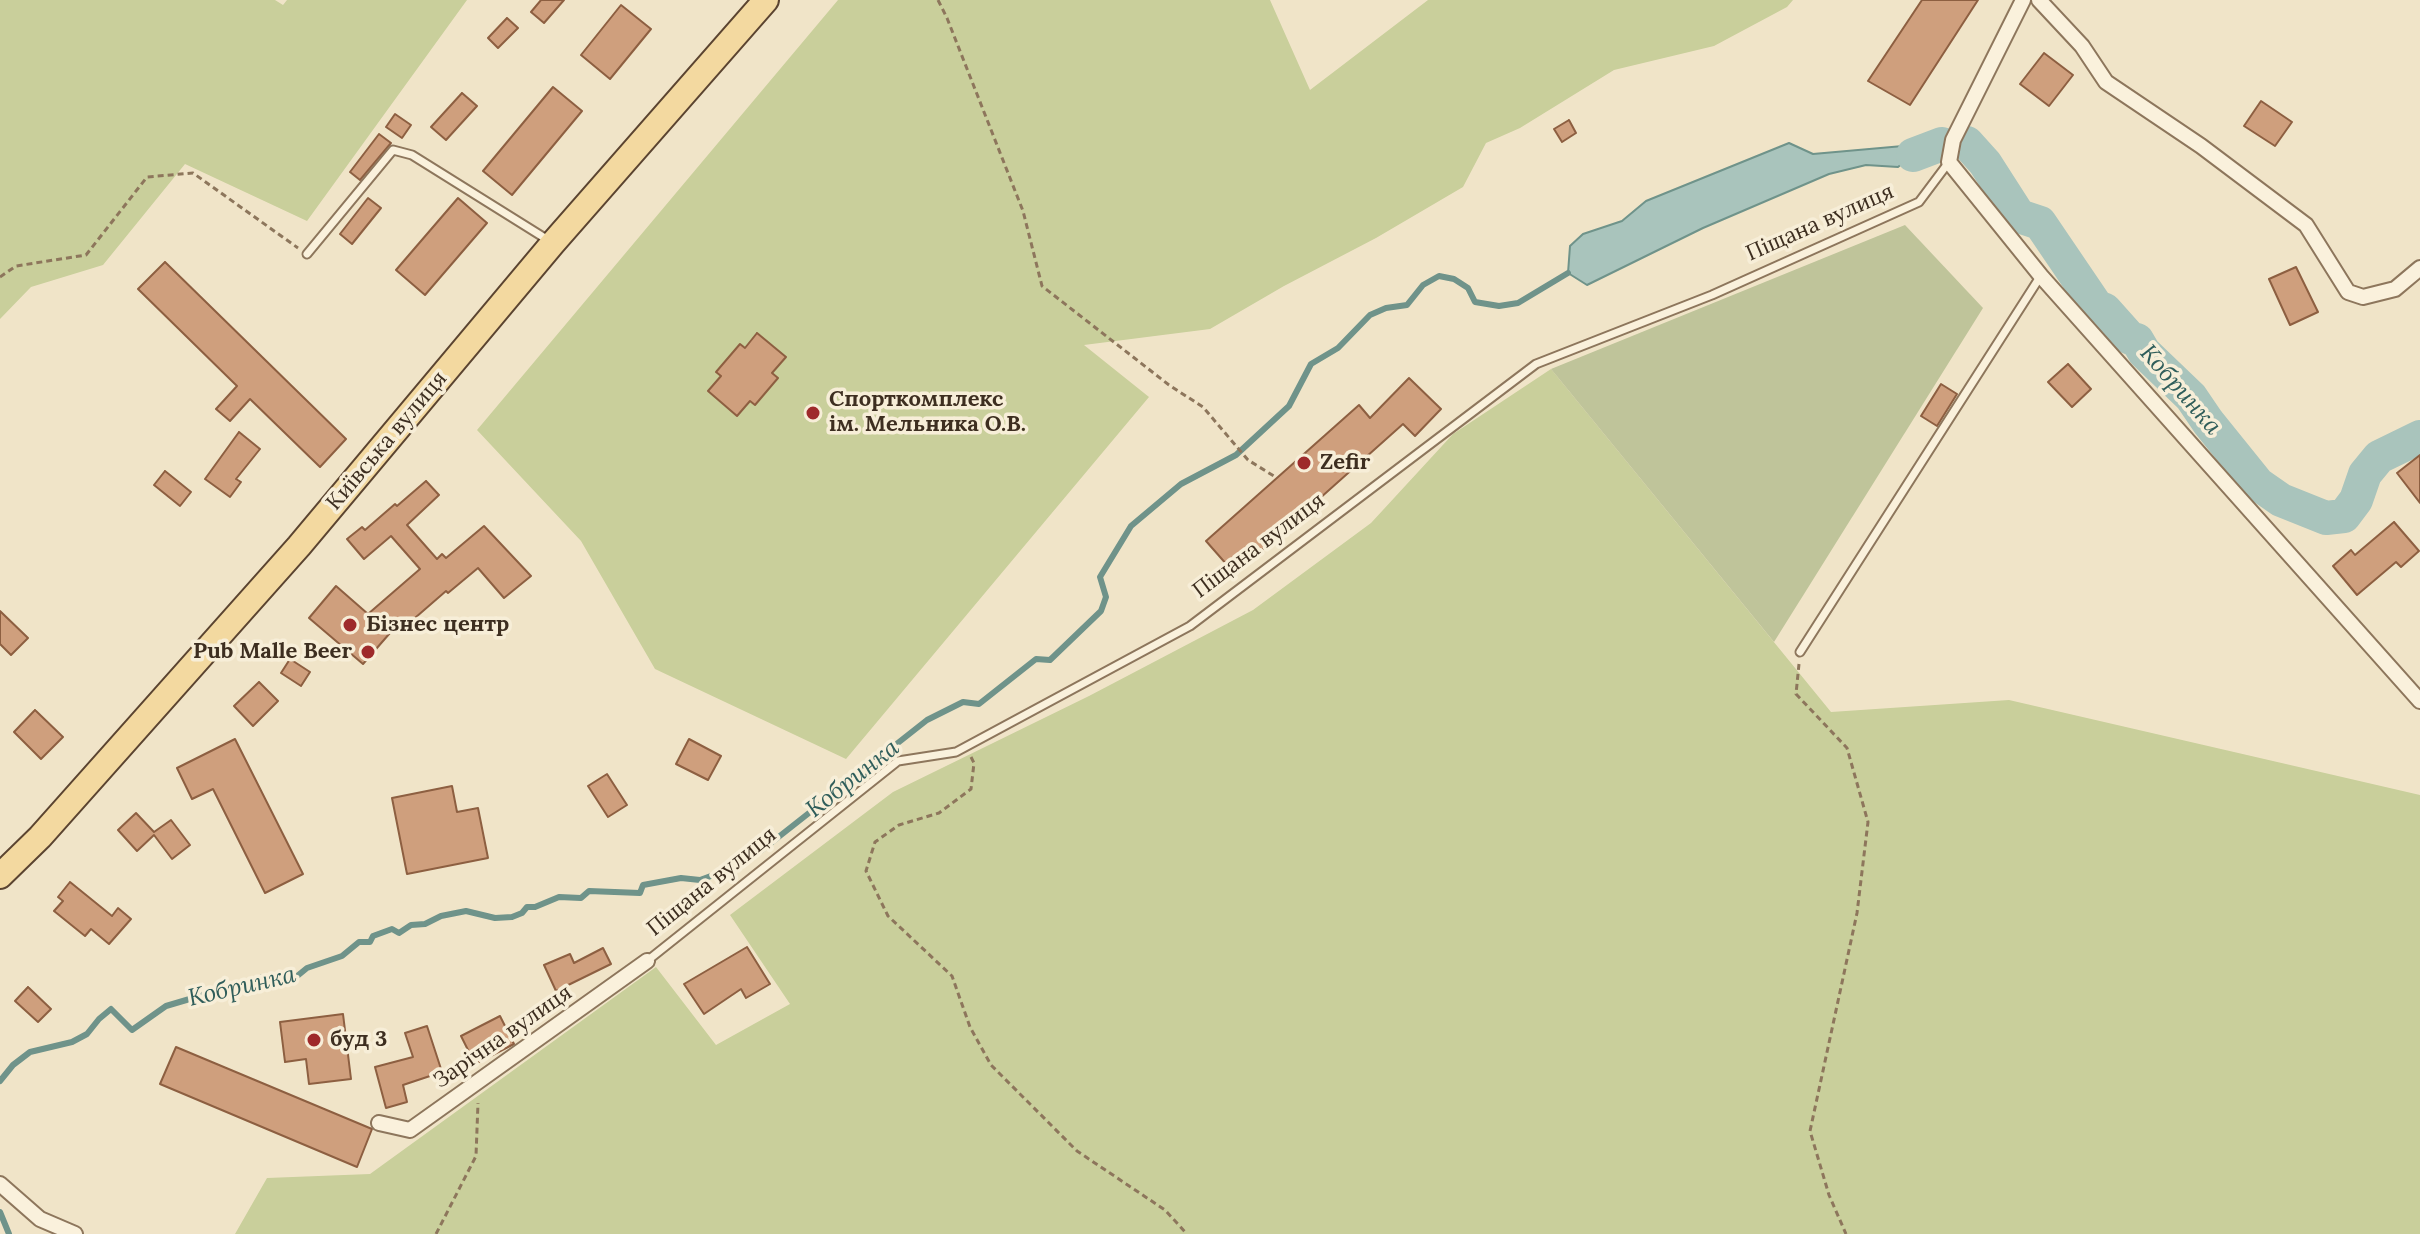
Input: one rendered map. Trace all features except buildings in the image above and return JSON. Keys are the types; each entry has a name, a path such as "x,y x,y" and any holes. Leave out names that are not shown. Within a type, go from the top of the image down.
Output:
{"main road":[{"name":"Київська вулиця","path":"0,876 40,837 289,558 553,243 766,0"}],"street":[{"name":"Піщана вулиця","path":"1949,162 1953,140 2023,0"},
{"path":"2039,0 2082,46 2106,82 2201,146 2306,225 2348,292 2363,297 2395,289 2420,268"},
{"path":"1949,162 2041,276 2420,701"},
{"name":"Зарічна вулиця","path":"379,1123 410,1130 647,961"},
{"path":"0,1184 40,1219 75,1234"}],"lane":[{"path":"307,254 393,150 412,155 553,243"},
{"name":"Піщана вулиця","path":"647,961 898,761 956,752 1190,626 1536,364 1712,295 1919,202 1949,162"},
{"path":"1800,652 2041,276"}],"path":[{"path":"938,0 1023,211 1042,286 1169,385 1203,407 1248,460 1277,478"},
{"path":"0,277 16,266 86,255 147,177 193,173 307,254"},
{"path":"1800,652 1796,694 1847,748 1868,822 1857,913 1810,1131 1829,1195 1846,1234"},
{"path":"965,747 974,763 971,789 939,813 899,825 875,842 866,871 888,916 952,976 970,1027 991,1065 1077,1151 1165,1210 1187,1234"},
{"path":"436,1234 476,1156 479,1082"}],"green space":[{"path":"0,0 275,0 283,5 287,0 467,0 307,221 185,164 103,265 31,287 0,319"},
{"path":"838,0 1270,0 1310,90 1428,0 1793,0 1787,7 1714,46 1614,70 1520,128 1486,143 1463,187 1210,329 1084,345 1149,397 846,759 655,669 581,541 477,430"},
{"path":"1905,225 1983,308 1774,642 1551,369"},
{"path":"1551,369 1831,712 2009,700 2420,795 2420,1234 235,1234 267,1178 370,1174 656,967 716,1045 790,1004 730,915 893,792 1089,696 1253,610 1371,523 1453,434"}],"water":[{"path":"1789,143 1813,154 1903,146 1913,155 1898,167 1866,165 1829,174 1703,228 1587,285 1568,273 1570,246 1583,234 1622,221 1646,201"}],"waterway":[{"name":"Кобринка","path":"1967,143 1985,163 2019,216 2040,223 2097,307 2105,310 2130,338 2137,340 2144,352 2191,397 2258,484 2281,500 2326,518 2344,516 2356,500 2365,474 2379,457 2420,437"},
{"name":"Кобринка","path":"1913,155 1942,144"},
{"name":"Кобринка","path":"0,1081 13,1065 30,1052 72,1042 87,1034 111,1009 132,1030 166,1006 264,977 296,977 307,968 342,956 359,942 370,942 373,936 392,929 399,933 411,925 425,924 441,916 466,911 495,918 512,917 527,907 559,897 581,898 589,891 640,893 643,885 681,878 700,880 719,873 762,850 927,720 963,702 979,704 1036,659 1050,660 1101,611 1106,597 1100,577 1131,526 1181,484 1236,455 1289,406 1311,364 1338,348 1370,315 1386,308 1407,305 1423,285 1439,276 1454,279 1468,288 1475,302 1499,306 1518,303 1568,273"},
{"name":"Кобринка","path":"0,1212 9,1234"}],"place":[{"name":"Спорткомплекс ім. Мельника О.В.","path":"813,413"},
{"name":"Zefir","path":"1304,463"},
{"name":"Бізнес центр","path":"350,625"},
{"name":"Pub Malle Beer","path":"368,652"},
{"name":"буд 3","path":"314,1040"}]}
